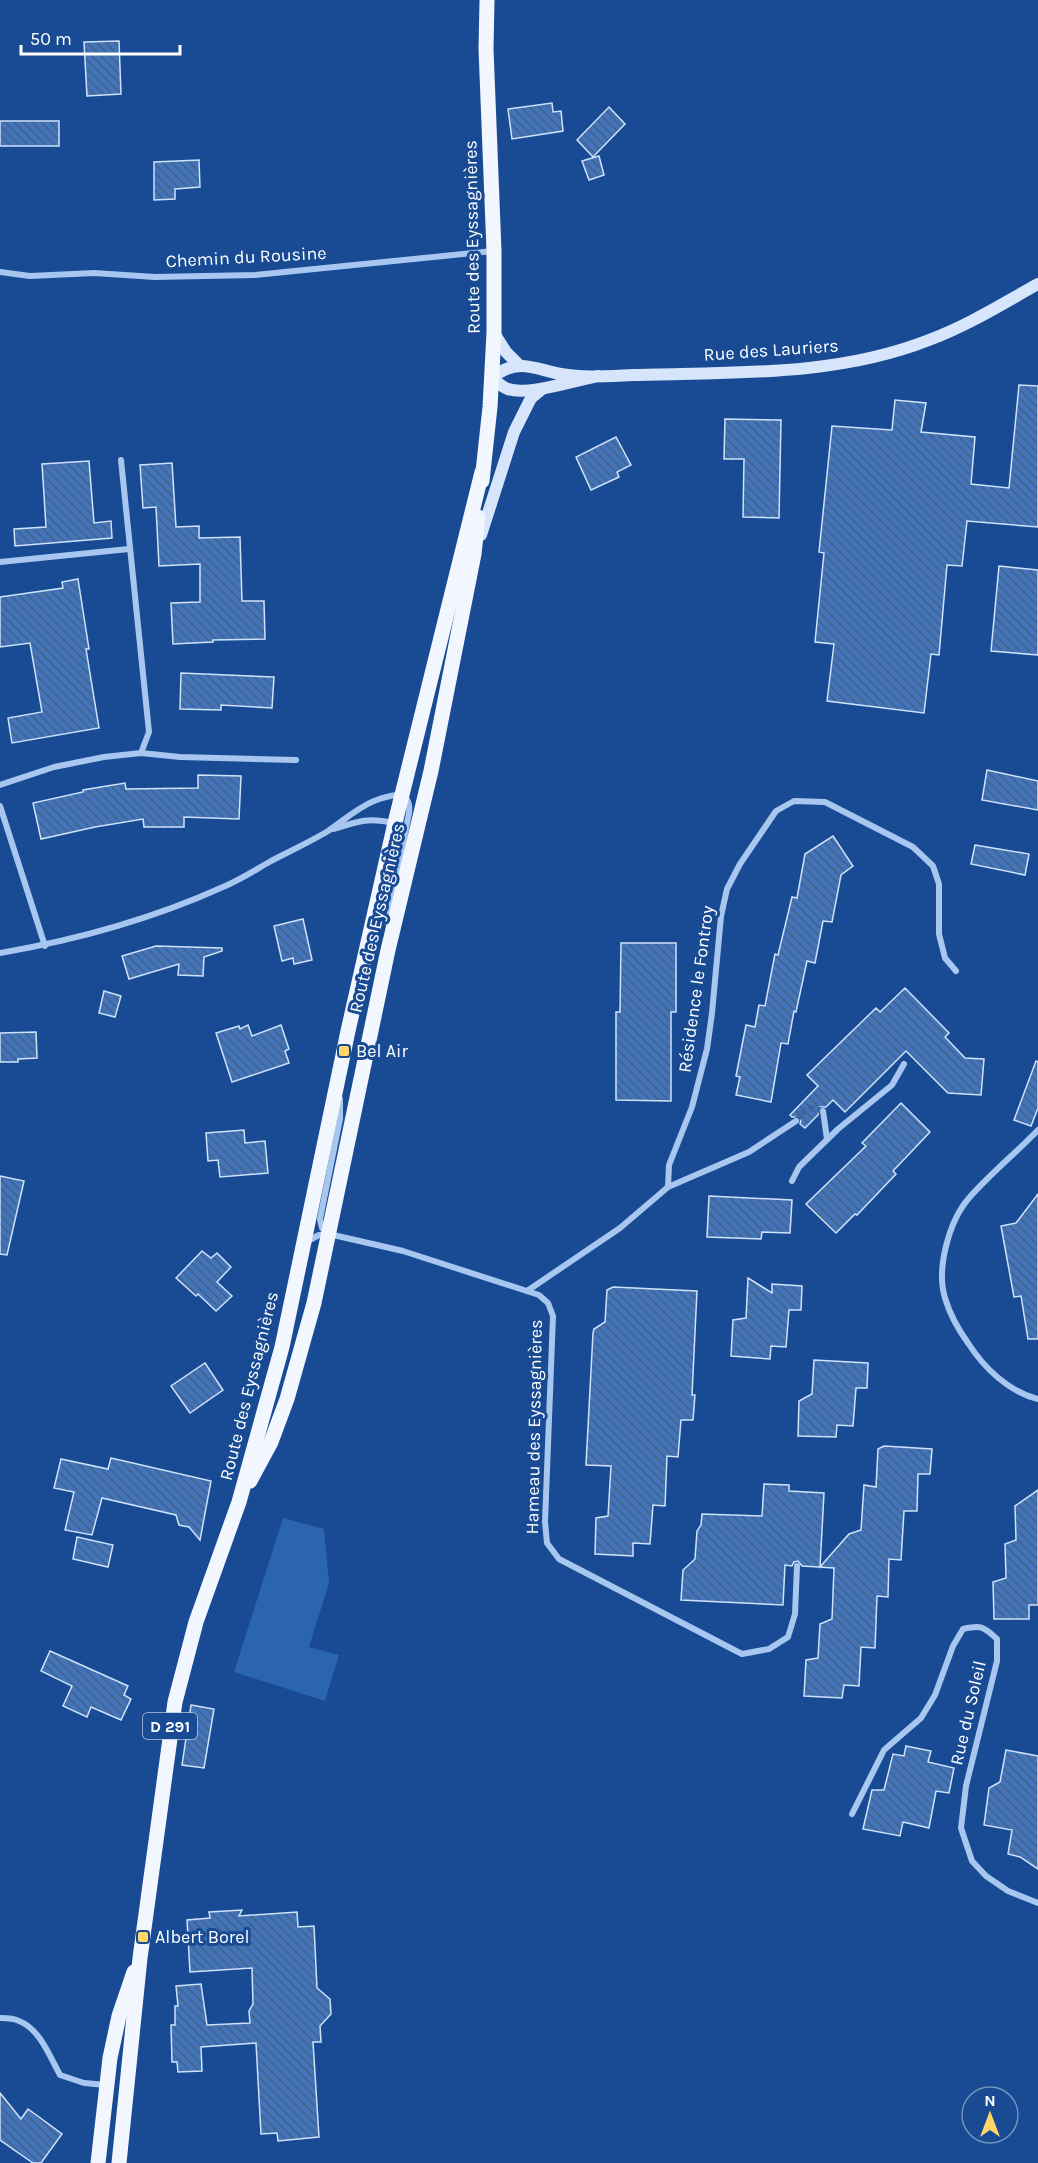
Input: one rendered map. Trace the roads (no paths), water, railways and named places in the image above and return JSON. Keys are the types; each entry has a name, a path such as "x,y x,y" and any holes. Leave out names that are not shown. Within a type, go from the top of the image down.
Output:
{"main road":[{"name":"Route des Eyssagnières","path":"239,1502 271,1442 287,1399 314,1303 388,950 431,771 474,554 492,378 494,333 494,250 486,49 487,0"},
{"name":"Rue des Lauriers","path":"598,376 800,369 838,365 875,357 930,340 1038,284"},
{"path":"494,333 506,352 520,366"},
{"path":"520,366 563,375 598,376 543,389 520,391 508,389 492,378 505,369 520,366"},
{"path":"474,554 514,432 531,398 543,389"},
{"name":"Route des Eyssagnières","path":"119,2163 140,1958 175,1702 196,1622 239,1502 282,1347 340,1069 395,823 482,472"},
{"name":"Route des Eyssagnières","path":"98,2163 106,2085 119,2016 140,1958"}],"street":[{"name":"Chemin du Rousine","path":"0,272 30,276 94,273 155,277 255,275 494,250"},
{"path":"121,460 149,732 141,753"},
{"path":"0,562 129,549"},
{"path":"0,785 54,767 104,757 141,753 180,757 296,759"},
{"path":"328,831 362,820 373,819 395,823 410,813 431,771"},
{"path":"0,953 45,946 93,934 224,887 328,831 364,806 386,797 402,796 410,804 410,813 388,917 388,950"},
{"name":"Résidence le Fontroy","path":"668,1187 669,1165 692,1107 706,1049 721,916 727,889 740,864 776,811 794,801 825,802 913,847 933,866 939,884 939,934 945,958 956,970"},
{"path":"0,806 45,946"},
{"path":"792,1181 799,1167 827,1139 892,1084 904,1064"},
{"path":"329,1234 322,1228 320,1219 340,1119 340,1069"},
{"path":"823,1111 827,1139"},
{"path":"527,1291 620,1228 668,1187 749,1152 796,1121"},
{"path":"1038,1130 968,1200 950,1231 943,1264 944,1296 951,1315 955,1325 978,1358 1003,1381 1024,1396 1038,1399"},
{"path":"304,1245 319,1235 329,1234"},
{"name":"Hameau des Eyssagnières","path":"329,1234 403,1251 539,1295 548,1303 553,1316 544,1522 547,1543 559,1559 742,1654 769,1649 788,1637 795,1614 797,1566"},
{"name":"Rue du Soleil","path":"852,1814 884,1750 921,1718 935,1695 953,1646 963,1629 978,1626 987,1629 997,1639 997,1661 966,1786 961,1828 972,1861 986,1876 1008,1891 1038,1904"},
{"path":"0,2018 17,2019 27,2024 41,2040 60,2075 84,2083 106,2085"}],"tunnel":[{"path":"796,1121 805,1110 812,1108 823,1111"}],"place":[{"name":"Bel Air","path":"344,1051"},
{"name":"Albert Borel","path":"143,1937"}]}
